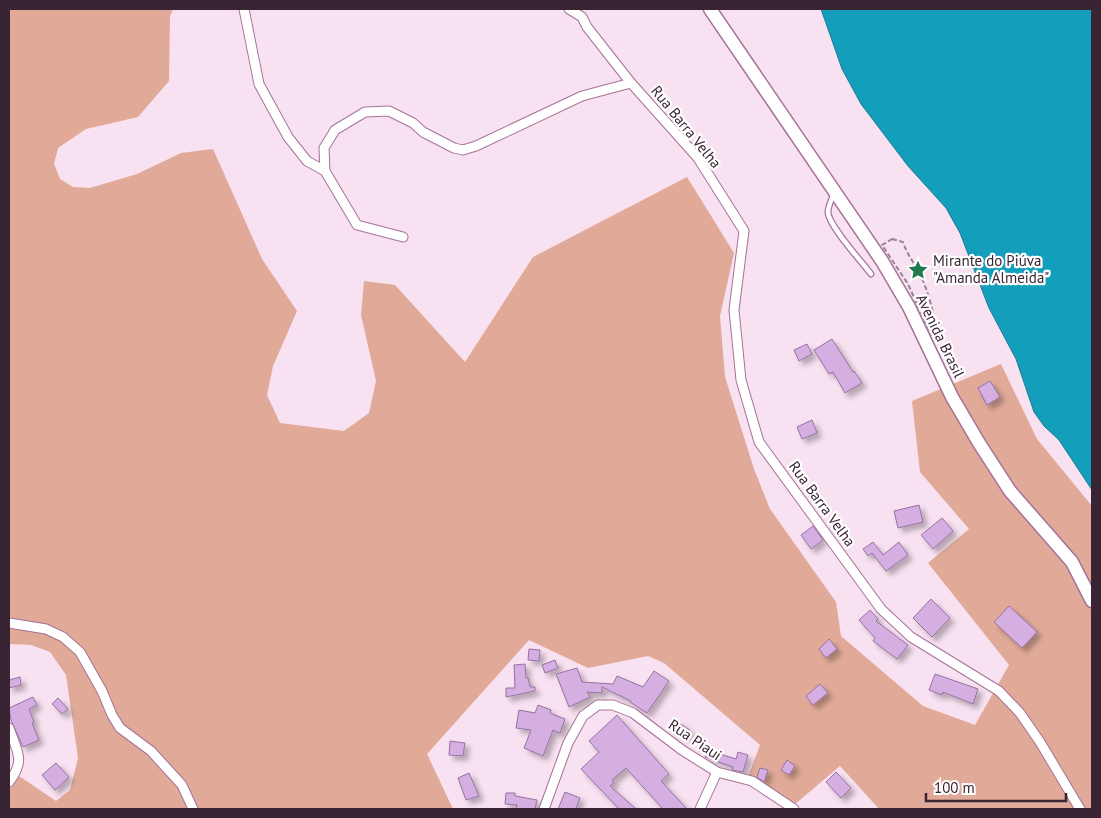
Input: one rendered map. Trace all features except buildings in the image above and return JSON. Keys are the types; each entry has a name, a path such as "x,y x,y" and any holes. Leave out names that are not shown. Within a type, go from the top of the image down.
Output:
{"main road":[{"name":"Avenida Brasil","path":"710,9 882,262 909,307 952,397 978,443 1010,491 1072,562 1092,601"}],"street":[{"path":"244,9 259,84 288,137 307,161 325,171 357,225 403,237"},
{"path":"569,9 582,16 587,27 631,83"},
{"name":"Rua Barra Velha","path":"325,171 324,148 334,130 365,112 389,111 413,123 423,132 454,148 463,150 476,146 582,96 631,83 698,158 744,231 734,310 741,380 760,442 881,609 911,637 1000,690 1020,713 1040,742 1080,809"},
{"path":"9,622 46,629 63,637 80,652 120,728 151,751 182,786 194,809"},
{"name":"Rua Piaui","path":"544,809 568,743 583,716 598,705 613,705 633,713 682,750 717,772 752,782 794,809"},
{"path":"9,728 20,760 17,771 9,782"},
{"path":"700,809 717,772"}],"lane":[{"path":"835,192 828,213 832,224 871,274"}],"path":[{"path":"882,245 892,239 902,242 909,259 918,270 932,306 937,332 931,335"}],"shaded area":[{"path":"9,9 173,9 170,16 169,81 138,117 86,129 58,148 54,164 60,179 73,187 90,188 137,174 181,153 213,149 262,259 297,311 273,366 267,395 280,423 344,431 369,413 376,381 361,315 364,281 395,285 465,362 533,257 687,177 734,253 720,316 725,377 754,469 770,509 836,602 841,636 923,706 975,725 1009,665 928,563 969,529 920,472 912,401 1001,364 1037,439 1092,506 1092,809 879,809 840,766 794,805 748,777 760,745 664,663 648,656 588,668 529,640 427,754 453,809 9,809 9,790 19,776 56,801 70,790 78,758 66,675 50,652 31,645 9,644"}],"water":[{"path":"821,9 1092,9 1092,490 1059,440 1044,426 1034,412 1016,359 989,308 960,233 946,208 908,166 861,104 842,69"}],"place":[{"name":"Mirante do Piúva \"Amanda Almeida\"","path":"918,270"}]}
